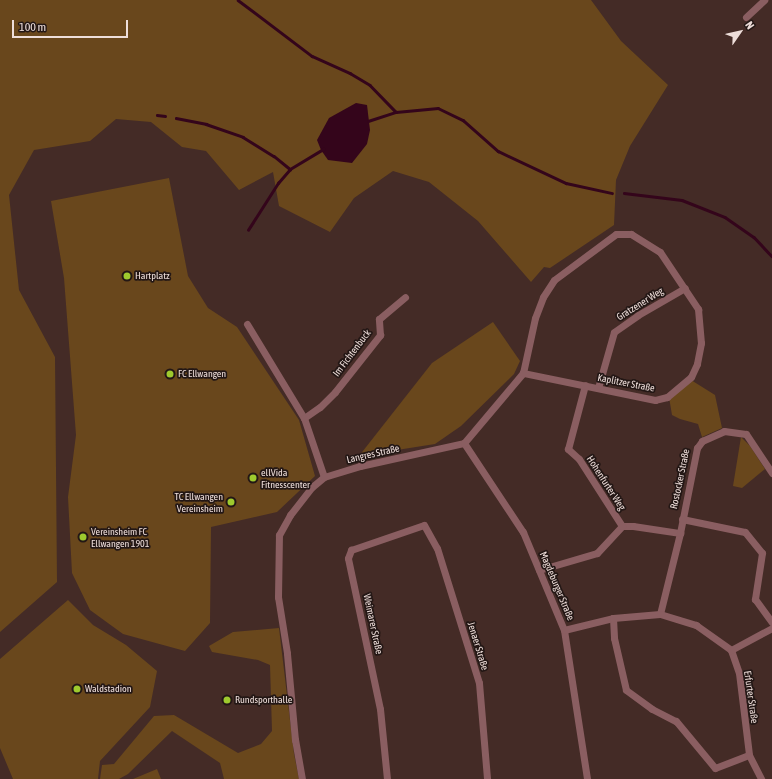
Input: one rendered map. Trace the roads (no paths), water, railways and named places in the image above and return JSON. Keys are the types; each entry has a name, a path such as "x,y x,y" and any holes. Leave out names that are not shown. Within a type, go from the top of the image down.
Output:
{"street":[{"path":"746,18 764,0"},
{"name":"Kaplitzer Straße","path":"616,234 631,234 660,252 685,288 698,309 701,343 691,377 667,396 655,400 523,373 535,318 543,297 554,280 616,234"},
{"name":"Gratzener Weg","path":"598,388 614,332 638,315 685,288"},
{"name":"Im Fichtenbuck","path":"304,418 320,407 334,392 380,335 379,318 405,297"},
{"path":"247,324 304,418 324,477"},
{"path":"464,443 523,373"},
{"name":"Hohenfurter Weg","path":"585,385 568,449 580,459 622,526"},
{"name":"Rostocker Straße","path":"660,614 680,533 696,448 702,441 724,431 746,434 772,473"},
{"name":"Langres Straße","path":"302,779 296,740 287,653 278,597 279,535 290,515 312,487 324,477 360,466 464,443"},
{"name":"Magdeburger Straße","path":"464,443 523,532 564,630 587,779"},
{"path":"682,518 745,532 762,553 755,599 772,622"},
{"name":"Weimarer Straße","path":"387,779 380,709 348,558 351,550 424,525"},
{"name":"Jenaer Straße","path":"424,525 437,548 479,683 487,779"},
{"name":"Hohenfurter Weg","path":"539,570 597,553 622,526 633,526 680,533"},
{"path":"564,630 613,618 660,614 696,625 731,650 772,628"},
{"path":"613,618 614,638 626,690 652,709 676,721 715,768 749,755"},
{"name":"Erfurter Straße","path":"731,650 739,673 749,755 761,779"}],"waterway":[{"path":"238,0 312,56 350,73 370,85 396,112 438,108 463,120 498,151 566,183 612,193"},
{"path":"368,121 396,112"},
{"path":"157,115 165,116"},
{"path":"176,118 206,124 243,137 274,156 290,169"},
{"path":"248,230 278,183 290,169 323,149"},
{"path":"624,193 682,200 725,217 754,237 772,256"}],"place":[{"name":"Hartplatz","path":"127,276"},
{"name":"FC Ellwangen","path":"170,374"},
{"name":"ellVida Fitnesscenter","path":"253,478"},
{"name":"TC Ellwangen Vereinsheim","path":"231,502"},
{"name":"Vereinsheim FC Ellwangen 1901","path":"83,537"},
{"name":"Waldstadion","path":"77,689"},
{"name":"Rundsporthalle","path":"227,700"}]}
